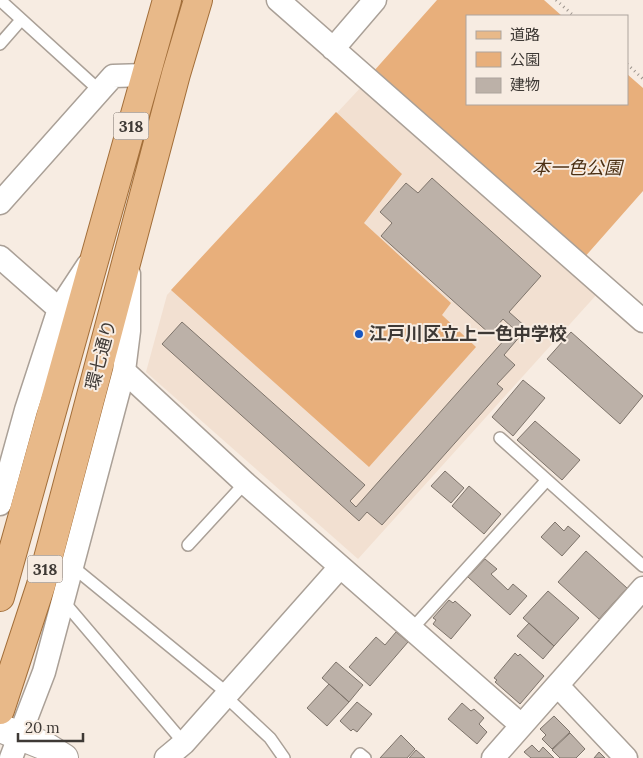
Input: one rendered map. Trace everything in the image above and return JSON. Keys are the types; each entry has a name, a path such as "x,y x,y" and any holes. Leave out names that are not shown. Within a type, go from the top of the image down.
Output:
{"main road":[{"name":"環七通り","path":"0,597 48,418 167,0"},
{"name":"環七通り","path":"0,710 41,585 130,245 198,0"}],"street":[{"path":"278,0 643,321"},
{"path":"333,48 375,0"},
{"path":"0,203 113,76 146,75"},
{"path":"64,758 45,746 11,740 44,672 124,371 129,331 130,245"},
{"path":"0,502 26,410 59,308 95,252"},
{"path":"0,257 59,308"},
{"path":"124,371 245,483 521,725"},
{"path":"166,758 184,743 224,695 340,567"},
{"path":"493,758 643,588"},
{"path":"558,686 626,758"}],"lane":[{"path":"0,0 100,91"},
{"path":"0,44 21,20"},
{"path":"500,438 643,566"},
{"path":"411,630 546,481"},
{"path":"188,545 245,483"},
{"path":"73,567 221,688 224,695 270,738 281,757"},
{"path":"64,602 184,743"},
{"path":"357,758 360,754 365,758"}],"path":[{"path":"556,0 573,15"},
{"path":"628,65 643,79"}],"shaded area":[{"name":"江戸川区立上一色中学校","path":"363,85 598,293 358,559 146,372 167,295"}],"green space":[{"name":"本一色公園","path":"437,0 544,0 561,15 466,15 466,105 628,105 628,75 643,88 643,191 583,259 373,72"},
{"path":"336,112 402,174 364,223 451,303 442,315 476,347 369,467 171,290"}],"building":[{"path":"432,178 541,276 509,312 527,328 504,355 515,365 497,384 503,389 382,525 367,512 359,521 162,344 182,322 365,485 350,501 356,507 514,329 503,319 490,334 381,236 392,223 380,212 406,183 418,193"},
{"path":"571,332 643,396 620,424 547,359"},
{"path":"523,380 545,398 513,436 492,417"},
{"path":"535,421 580,460 562,480 517,440"},
{"path":"445,471 464,488 451,503 431,486"},
{"path":"469,486 501,514 484,534 452,506"},
{"path":"555,522 564,531 568,526 580,536 562,556 541,537"},
{"path":"586,551 627,588 599,619 558,582"},
{"path":"485,559 497,569 491,574 508,590 513,584 527,596 510,615 468,577"},
{"path":"548,591 579,618 554,646 523,618"},
{"path":"449,600 453,603 455,601 471,615 451,639 433,624 436,620 433,618"},
{"path":"529,623 554,646 543,659 517,636"},
{"path":"396,632 408,642 370,686 349,667 376,637 385,645"},
{"path":"515,653 518,656 520,654 544,676 520,704 495,682 497,680 494,678"},
{"path":"336,662 363,685 349,702 322,678"},
{"path":"329,684 349,702 327,726 307,708"},
{"path":"357,702 372,714 357,732 353,729 351,731 340,721"},
{"path":"462,703 471,711 474,709 484,718 479,724 487,732 477,744 448,719"},
{"path":"554,716 570,732 552,749 542,739 546,735 540,729"},
{"path":"570,733 585,749 576,758 560,758 552,750"},
{"path":"401,735 415,749 407,758 380,758"},
{"path":"532,745 539,752 543,747 554,758 531,758 524,752"},
{"path":"416,750 425,758 409,758"},
{"path":"599,752 605,758 594,758"}],"place":[{"name":"江戸川区立上一色中学校","path":"359,334"}]}
